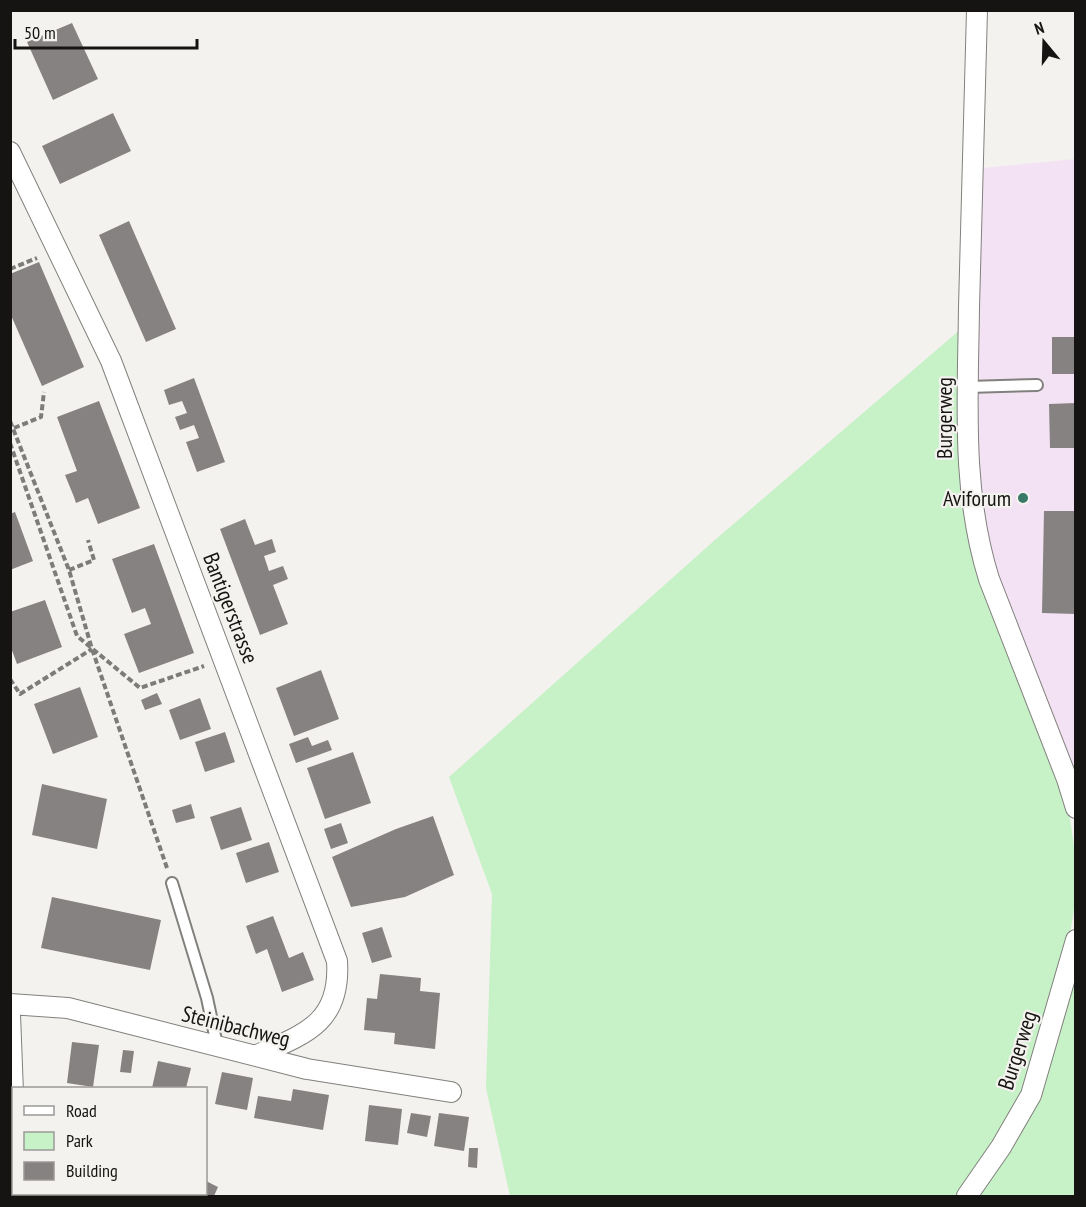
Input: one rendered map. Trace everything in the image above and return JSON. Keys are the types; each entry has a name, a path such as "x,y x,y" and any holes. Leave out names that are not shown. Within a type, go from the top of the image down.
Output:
{"street":[{"name":"Burgerweg","path":"977,10 968,481 981,552 1076,808"},
{"name":"Bantigerstrasse","path":"10,152 111,361 337,961 339,984 332,1007 316,1024 293,1039 257,1055"},
{"name":"Burgerweg","path":"967,1197 1001,1148 1030,1095 1076,940"},
{"name":"Steinibachweg","path":"10,1004 68,1008 307,1069 451,1092"},
{"path":"10,1014 13,1087"}],"lane":[{"path":"969,387 1036,385"},
{"path":"172,883 207,998 217,1046"}],"path":[{"path":"10,269 58,249"},
{"path":"14,428 41,417 44,392"},
{"path":"10,421 69,570 92,649 172,883"},
{"path":"10,443 77,636 140,688 225,659"},
{"path":"69,570 94,560 88,540"},
{"path":"10,679 20,694 92,649"}],"shaded area":[{"name":"Aviforum","path":"1075,159 1075,808 973,515 973,169"}],"green space":[{"path":"961,329 961,482 1061,782 1073,838 1076,876 1070,933 1075,932 1075,1196 510,1196 486,1088 492,894 449,777 716,539"}],"building":[{"path":"72,23 98,79 53,100 27,42"},
{"path":"113,113 131,151 60,184 42,146"},
{"path":"129,221 176,329 146,342 99,235"},
{"path":"39,262 84,367 42,386 10,313 10,274"},
{"path":"1052,337 1076,337 1076,374 1052,374"},
{"path":"194,378 225,462 197,472 186,442 199,438 194,425 180,430 175,417 187,413 182,401 169,405 164,390"},
{"path":"99,401 140,508 98,524 88,498 76,503 65,475 77,471 57,417"},
{"path":"1076,403 1076,448 1050,448 1049,404"},
{"path":"1044,511 1076,511 1076,614 1042,613"},
{"path":"15,512 33,561 10,570 10,514"},
{"path":"245,519 255,545 272,539 276,552 264,556 269,571 283,566 288,579 273,585 288,624 260,635 220,529"},
{"path":"154,544 194,653 139,673 124,634 151,624 145,608 132,613 112,559"},
{"path":"45,600 62,647 17,664 10,645 10,612"},
{"path":"321,670 339,719 294,736 276,688"},
{"path":"80,687 98,737 53,754 34,704"},
{"path":"157,693 162,704 145,710 141,700"},
{"path":"200,698 211,729 180,740 169,710"},
{"path":"225,732 235,762 205,772 195,742"},
{"path":"308,737 312,746 328,740 332,750 296,763 289,744"},
{"path":"353,752 371,803 325,819 307,768"},
{"path":"42,784 107,799 97,849 32,835"},
{"path":"191,804 195,818 176,823 172,810"},
{"path":"241,807 252,840 221,850 210,817"},
{"path":"433,816 454,875 405,897 351,907 332,857 396,829"},
{"path":"341,823 348,843 331,849 324,829"},
{"path":"269,842 279,872 246,883 236,853"},
{"path":"52,897 161,920 150,970 41,948"},
{"path":"273,916 289,958 303,952 314,980 282,992 267,949 256,954 246,926"},
{"path":"382,927 392,957 372,963 362,933"},
{"path":"380,974 421,978 420,991 440,993 435,1049 394,1044 395,1033 364,1030 367,998 377,999"},
{"path":"72,1042 99,1045 93,1087 67,1083"},
{"path":"123,1050 134,1051 131,1073 120,1072"},
{"path":"158,1061 191,1068 186,1087 152,1087"},
{"path":"222,1072 253,1078 247,1110 215,1104"},
{"path":"293,1089 329,1095 323,1130 254,1118 258,1096 291,1101"},
{"path":"369,1105 402,1109 398,1145 365,1141"},
{"path":"411,1113 431,1116 427,1137 407,1133"},
{"path":"439,1113 469,1117 464,1151 434,1146"},
{"path":"469,1148 478,1148 477,1168 468,1167"},
{"path":"207,1182 218,1187 214,1196 167,1196 207,1195"}],"place":[{"name":"Aviforum","path":"1023,498"}]}
